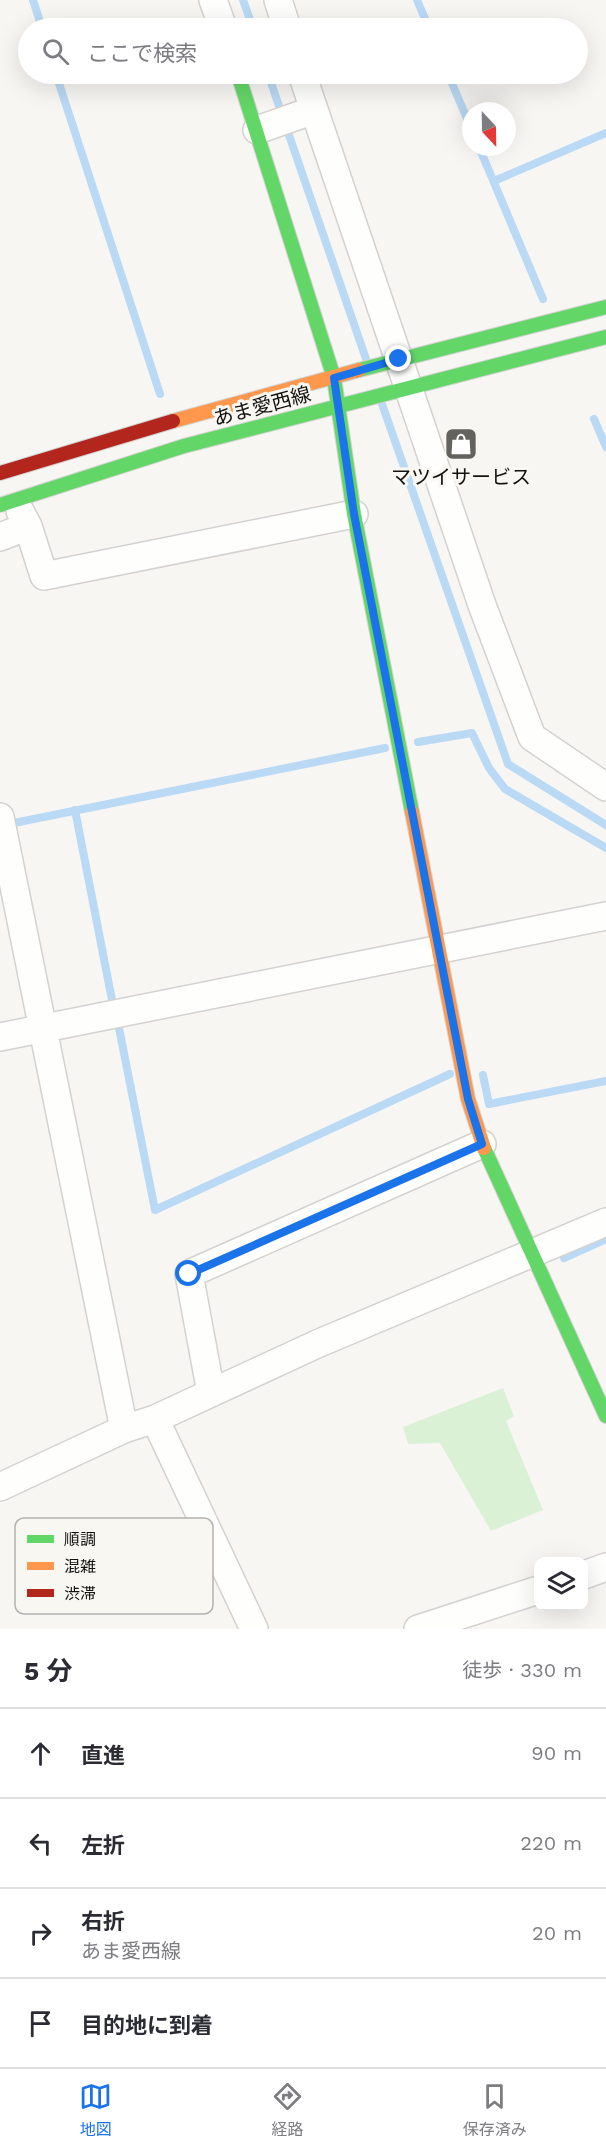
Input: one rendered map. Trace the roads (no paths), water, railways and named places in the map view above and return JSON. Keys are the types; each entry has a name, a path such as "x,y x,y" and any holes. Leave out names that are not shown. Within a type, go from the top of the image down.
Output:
{"street":[{"path":"213,0 219,18"},
{"path":"278,0 284,18"},
{"path":"241,84 334,378 354,514 468,1099 482,1144 606,1416"},
{"path":"305,84 402,389 532,737 606,787"},
{"path":"257,130 314,110"},
{"name":"あま愛西線","path":"2,466 394,360 606,307"},
{"name":"あま愛西線","path":"8,503 184,446 606,337"},
{"path":"8,503 28,526 44,576 354,514"},
{"path":"0,537 28,526"},
{"path":"0,818 124,1429"},
{"path":"0,1037 606,916"},
{"path":"211,1392 189,1274 482,1144"},
{"path":"0,1487 124,1429 155,1419 316,1344 606,1222"},
{"path":"155,1419 202,1518"},
{"path":"213,1542 254,1629"},
{"path":"588,1574 606,1568"},
{"path":"418,1629 534,1591"}],"waterway":[{"path":"33,0 39,18"},
{"path":"243,0 249,18"},
{"path":"417,0 425,18"},
{"path":"59,84 160,394"},
{"path":"271,84 366,359"},
{"path":"452,84 462,107"},
{"path":"494,181 606,133"},
{"path":"483,156 543,299"},
{"path":"382,404 508,764 606,825"},
{"path":"594,419 606,447"},
{"path":"418,742 472,733 489,768 505,789 606,848"},
{"path":"14,823 385,748"},
{"path":"75,810 112,1000"},
{"path":"119,1028 155,1210 450,1074"},
{"path":"483,1075 489,1104 606,1081"},
{"path":"564,1258 606,1239"}],"place":[{"name":"マツイサービス","path":"461,444"}]}
